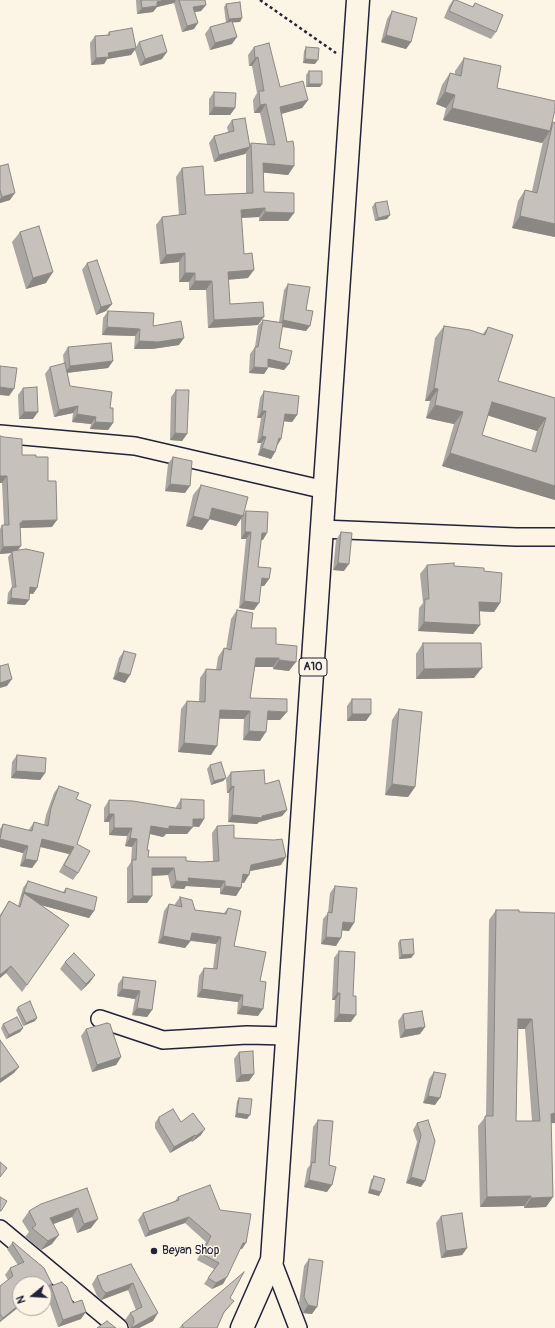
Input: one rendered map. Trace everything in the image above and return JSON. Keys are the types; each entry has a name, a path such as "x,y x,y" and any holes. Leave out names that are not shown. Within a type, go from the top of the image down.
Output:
{"highway":[{"name":"A10","path":"242,1328 272,1260 355,66 358,0"}],"street":[{"path":"0,434 135,446 325,490"},
{"path":"322,529 516,537 555,537"},
{"path":"100,1019 163,1040 247,1035 287,1036"},
{"path":"0,1229 120,1328"},
{"path":"272,1260 298,1328"}],"path":[{"path":"260,0 355,66"}],"building":[{"path":"141,0 165,0 157,2 157,6 142,8"},
{"path":"179,0 205,0 206,5 193,7 198,23 187,26"},
{"path":"454,0 473,7 475,3 503,15 496,32 449,11"},
{"path":"240,2 242,18 229,19 226,4"},
{"path":"392,11 417,18 411,42 386,35"},
{"path":"232,21 237,37 215,43 210,27"},
{"path":"132,28 136,48 108,53 109,57 96,58 95,36 110,35 109,32"},
{"path":"162,35 167,52 145,59 139,42"},
{"path":"269,43 280,87 303,81 308,100 280,107 287,142 293,141 294,166 263,163 264,192 294,193 294,213 265,212 265,208 241,210 244,254 252,253 254,270 228,272 230,304 263,302 264,317 214,320 212,281 195,281 195,273 185,273 185,253 166,255 162,217 186,214 182,168 203,166 205,195 253,193 251,143 275,145 266,104 260,105 259,91 264,91 258,57 255,58 254,47"},
{"path":"306,47 319,48 318,60 305,59"},
{"path":"464,58 501,66 497,88 555,101 555,110 550,131 452,108 455,95 445,92 450,73 461,76"},
{"path":"309,71 322,71 322,84 309,84"},
{"path":"214,92 236,93 235,108 214,107"},
{"path":"245,118 250,147 219,155 214,136 234,131 232,120"},
{"path":"553,122 555,123 555,224 520,216 525,190 537,193"},
{"path":"8,164 15,193 2,197 0,190 0,166"},
{"path":"387,201 390,215 378,218 375,203"},
{"path":"39,226 53,272 33,278 20,232"},
{"path":"97,260 112,304 101,307 87,263"},
{"path":"288,284 310,287 306,310 313,311 310,326 283,320"},
{"path":"108,311 154,313 153,326 181,321 184,338 158,342 139,341 140,329 107,327"},
{"path":"263,320 283,323 279,348 292,351 289,364 268,359 268,368 254,367 255,347 258,347"},
{"path":"444,326 470,330 485,335 488,327 513,335 498,381 555,398 555,486 450,453 463,412 435,405 438,389 434,388","holes":["492,402 546,418 536,452 482,435"]},
{"path":"111,343 113,361 70,366 68,347"},
{"path":"65,363 70,386 112,392 110,408 113,408 113,423 95,422 96,417 77,414 78,406 59,410 50,367"},
{"path":"0,366 17,368 14,389 0,387"},
{"path":"37,387 38,412 24,412 23,388"},
{"path":"176,390 189,390 187,434 175,433"},
{"path":"264,391 299,396 297,415 285,414 281,439 279,438 275,452 262,448 266,437 262,436 266,411 262,411"},
{"path":"0,436 22,439 22,455 48,457 48,481 56,481 57,520 22,521 22,523 20,523 21,546 3,547 2,525 9,525 7,476 0,476"},
{"path":"173,457 192,461 190,486 170,484"},
{"path":"201,485 248,497 243,516 212,508 209,520 193,516"},
{"path":"246,511 268,512 267,533 262,533 258,567 271,568 269,579 262,578 259,603 244,601 251,532 245,532"},
{"path":"341,532 352,533 349,564 338,563"},
{"path":"26,549 44,553 37,588 30,587 29,600 11,598 12,587 16,587 12,551"},
{"path":"454,563 454,566 484,568 484,571 502,573 500,603 479,602 480,625 424,622 425,599 429,599 427,565"},
{"path":"237,610 253,613 251,628 276,628 276,644 297,646 296,662 279,660 279,658 256,658 250,698 287,699 287,712 268,711 266,732 249,731 250,711 220,710 217,746 184,743 187,701 205,702 206,669 221,670 224,648 231,650"},
{"path":"423,643 481,643 482,668 424,669"},
{"path":"124,651 136,654 130,675 118,672"},
{"path":"8,664 12,679 0,683 0,666"},
{"path":"352,699 371,699 371,714 352,714"},
{"path":"399,709 422,712 415,787 392,784"},
{"path":"17,755 46,758 45,773 16,771"},
{"path":"221,762 226,778 214,781 210,765"},
{"path":"264,770 265,784 279,780 287,810 262,816 262,818 232,815 234,786 231,787 231,772"},
{"path":"59,786 79,793 76,799 91,805 77,844 90,851 78,873 64,865 74,847 42,839 37,861 25,859 28,846 0,839 3,824 32,831 34,822 48,826 51,808"},
{"path":"181,799 204,800 204,819 193,819 193,827 169,826 169,829 151,826 147,850 149,850 148,857 186,857 186,861 219,861 217,826 234,825 234,838 282,839 286,857 251,865 249,875 243,874 241,888 225,886 225,881 188,878 189,882 176,881 174,868 152,868 152,896 133,896 132,860 136,860 137,839 130,838 132,828 114,828 114,814 109,814 109,800 133,801 181,809"},
{"path":"28,881 65,893 66,888 97,897 94,911 24,892"},
{"path":"335,886 357,888 354,923 343,922 341,938 326,937 328,912 332,913"},
{"path":"24,893 69,925 27,985 11,966 0,975 0,917 9,901 20,907"},
{"path":"180,897 192,900 195,910 226,914 228,908 241,911 234,946 266,952 260,981 266,982 263,1009 242,1006 243,995 202,989 204,968 217,969 221,937 192,933 190,941 163,936 169,904 182,907"},
{"path":"496,910 555,913 555,1113 551,1114 553,1197 487,1197 485,1116 493,1116","holes":["518,1019 532,1019 540,1121 516,1121"]},
{"path":"413,939 414,954 402,955 400,940"},
{"path":"339,951 355,952 353,996 356,996 356,1015 339,1014 340,993 337,993"},
{"path":"74,953 95,975 86,984 65,962"},
{"path":"123,977 156,981 152,1010 137,1008 140,991 122,989"},
{"path":"30,1001 37,1018 26,1023 18,1007"},
{"path":"422,1011 425,1027 405,1030 403,1014"},
{"path":"17,1017 23,1028 9,1035 3,1024"},
{"path":"107,1023 110,1024 121,1057 97,1065 86,1029"},
{"path":"0,1040 19,1067 0,1079"},
{"path":"253,1051 254,1074 241,1075 239,1052"},
{"path":"434,1072 446,1074 440,1098 428,1096"},
{"path":"239,1098 252,1099 250,1115 237,1113"},
{"path":"173,1109 181,1122 193,1113 205,1129 196,1136 195,1135 174,1147 159,1122 159,1117"},
{"path":"318,1120 333,1121 329,1165 336,1167 332,1185 309,1180 312,1162 315,1163"},
{"path":"428,1120 435,1141 425,1181 411,1177 421,1135 417,1123"},
{"path":"0,1162 7,1168 0,1177"},
{"path":"374,1176 385,1179 381,1192 370,1189"},
{"path":"210,1185 220,1210 251,1214 246,1243 243,1243 227,1277 216,1283 208,1278 219,1263 202,1254 211,1236 189,1217 149,1231 143,1213 179,1200 178,1197"},
{"path":"87,1188 98,1219 84,1224 78,1208 50,1218 59,1235 48,1241 32,1228 36,1225 29,1211 41,1204"},
{"path":"0,1197 7,1201 1,1211 0,1211"},
{"path":"462,1213 467,1248 446,1251 441,1216"},
{"path":"13,1242 44,1268 48,1276 13,1276 10,1268 24,1262 12,1243"},
{"path":"309,1259 323,1261 317,1307 308,1305 304,1297"},
{"path":"131,1264 158,1313 131,1328 134,1322 130,1313 142,1307 133,1283 106,1293 102,1289 97,1276"},
{"path":"244,1272 230,1298 234,1301 224,1312 217,1328 184,1328 182,1325"},
{"path":"12,1277 12,1311 3,1318 0,1314 0,1286"},
{"path":"62,1282 67,1287 73,1303 82,1300 86,1312 63,1320 52,1286"},
{"path":"107,1321 116,1328 97,1328"}],"place":[{"name":"Beyan Shop","path":"154,1251"}]}
